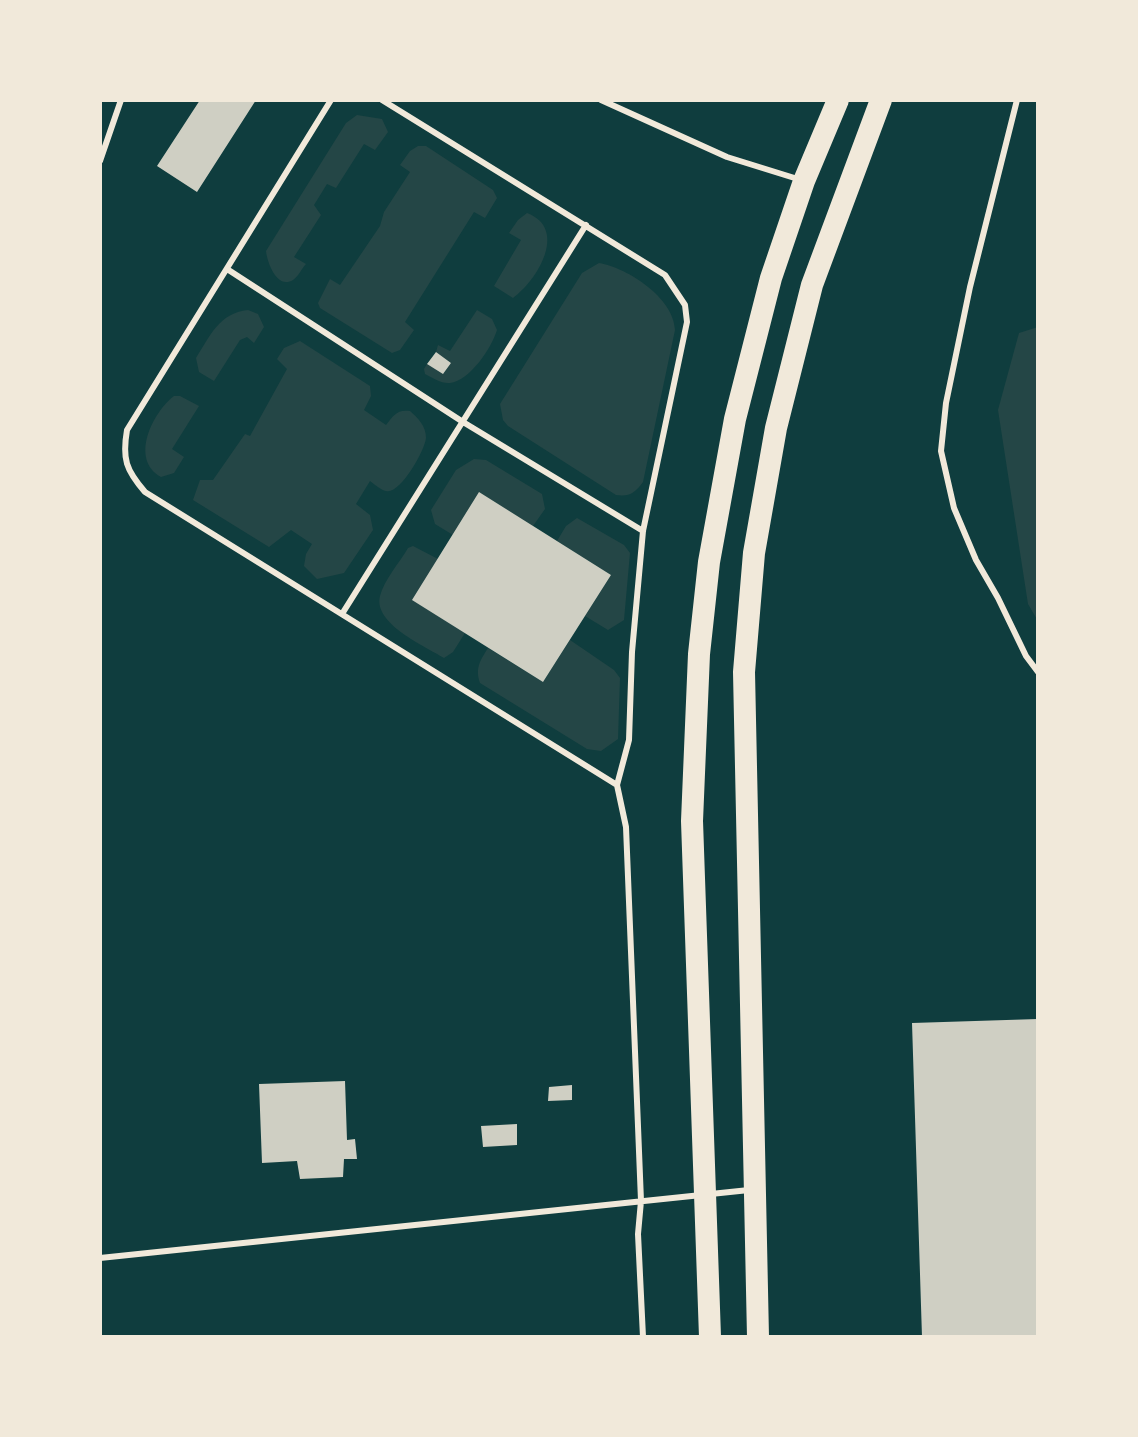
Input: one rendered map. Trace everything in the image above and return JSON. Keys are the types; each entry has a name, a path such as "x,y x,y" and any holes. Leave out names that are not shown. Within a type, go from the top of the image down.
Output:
{"highway":[{"path":"710,1337 692,821 699,654 709,562 735,419 771,278 804,181 838,100"},
{"path":"758,1337 744,672 754,553 776,428 812,285 881,100"}],"lane":[{"path":"100,161 121,100"},
{"path":"331,100 127,430 124,449 126,466 145,492 617,785"},
{"path":"382,100 665,275 685,305 687,322 643,531 632,652 629,740 617,785 626,827 641,1201 638,1234 643,1337"},
{"path":"601,100 727,157 804,181"},
{"path":"1017,100 970,287 946,403 941,451 954,508 976,560 1026,656 1038,672"},
{"path":"342,614 586,225"},
{"path":"227,269 463,422 643,531"},
{"path":"100,1258 753,1190"}],"shaded area":[{"path":"357,115 382,119 388,132 375,150 364,144 336,188 327,184 314,205 321,215 294,257 306,264 293,280 282,281 271,268 266,251 346,123"},
{"path":"418,146 426,146 493,190 497,198 485,218 474,212 405,322 414,330 400,350 392,353 320,308 318,303 330,279 340,285 380,226 384,212 410,172 400,165"},
{"path":"527,213 539,221 546,231 545,255 531,280 513,298 494,286 521,240 509,233"},
{"path":"599,263 623,271 648,286 667,307 675,330 643,482 628,495 616,495 508,426 503,420 500,404 582,273"},
{"path":"248,310 258,314 264,327 254,343 247,337 240,340 214,381 199,372 196,358 216,327 230,316"},
{"path":"477,310 492,319 497,330 479,362 465,376 450,383 425,374 427,364 444,373 451,363 436,352 438,345 450,351"},
{"path":"1038,327 1038,621 1028,604 998,410 1019,333"},
{"path":"300,341 370,386 371,396 364,410 386,425 399,412 410,411 419,419 426,434 417,461 398,486 386,491 370,481 356,504 370,515 373,530 344,573 317,579 304,566 312,544 291,530 269,547 193,500 200,480 213,480 245,434 250,436 287,369 277,359 284,348"},
{"path":"174,396 199,406 172,449 184,457 174,473 161,477 152,469 146,448 152,424"},
{"path":"474,459 486,460 542,494 545,509 533,526 480,493 453,535 435,524 431,510 456,470"},
{"path":"577,518 624,545 630,553 624,620 608,630 585,616 611,575 557,541 566,526"},
{"path":"413,546 438,559 413,600 465,633 453,652 444,658 392,625 380,606 385,584 408,548"},
{"path":"570,640 614,670 620,678 618,739 601,751 587,749 480,683 479,665 488,648 543,682"}],"building":[{"path":"200,100 256,100 197,192 157,166"},
{"path":"436,352 451,363 443,374 427,364"},
{"path":"479,492 611,575 543,682 412,600"},
{"path":"1038,1019 1038,1337 922,1337 912,1023"},
{"path":"345,1081 347,1140 355,1139 357,1159 344,1159 343,1177 300,1179 297,1161 262,1163 259,1084"},
{"path":"572,1085 572,1100 548,1101 549,1087"},
{"path":"517,1124 517,1145 483,1147 481,1126"}]}
